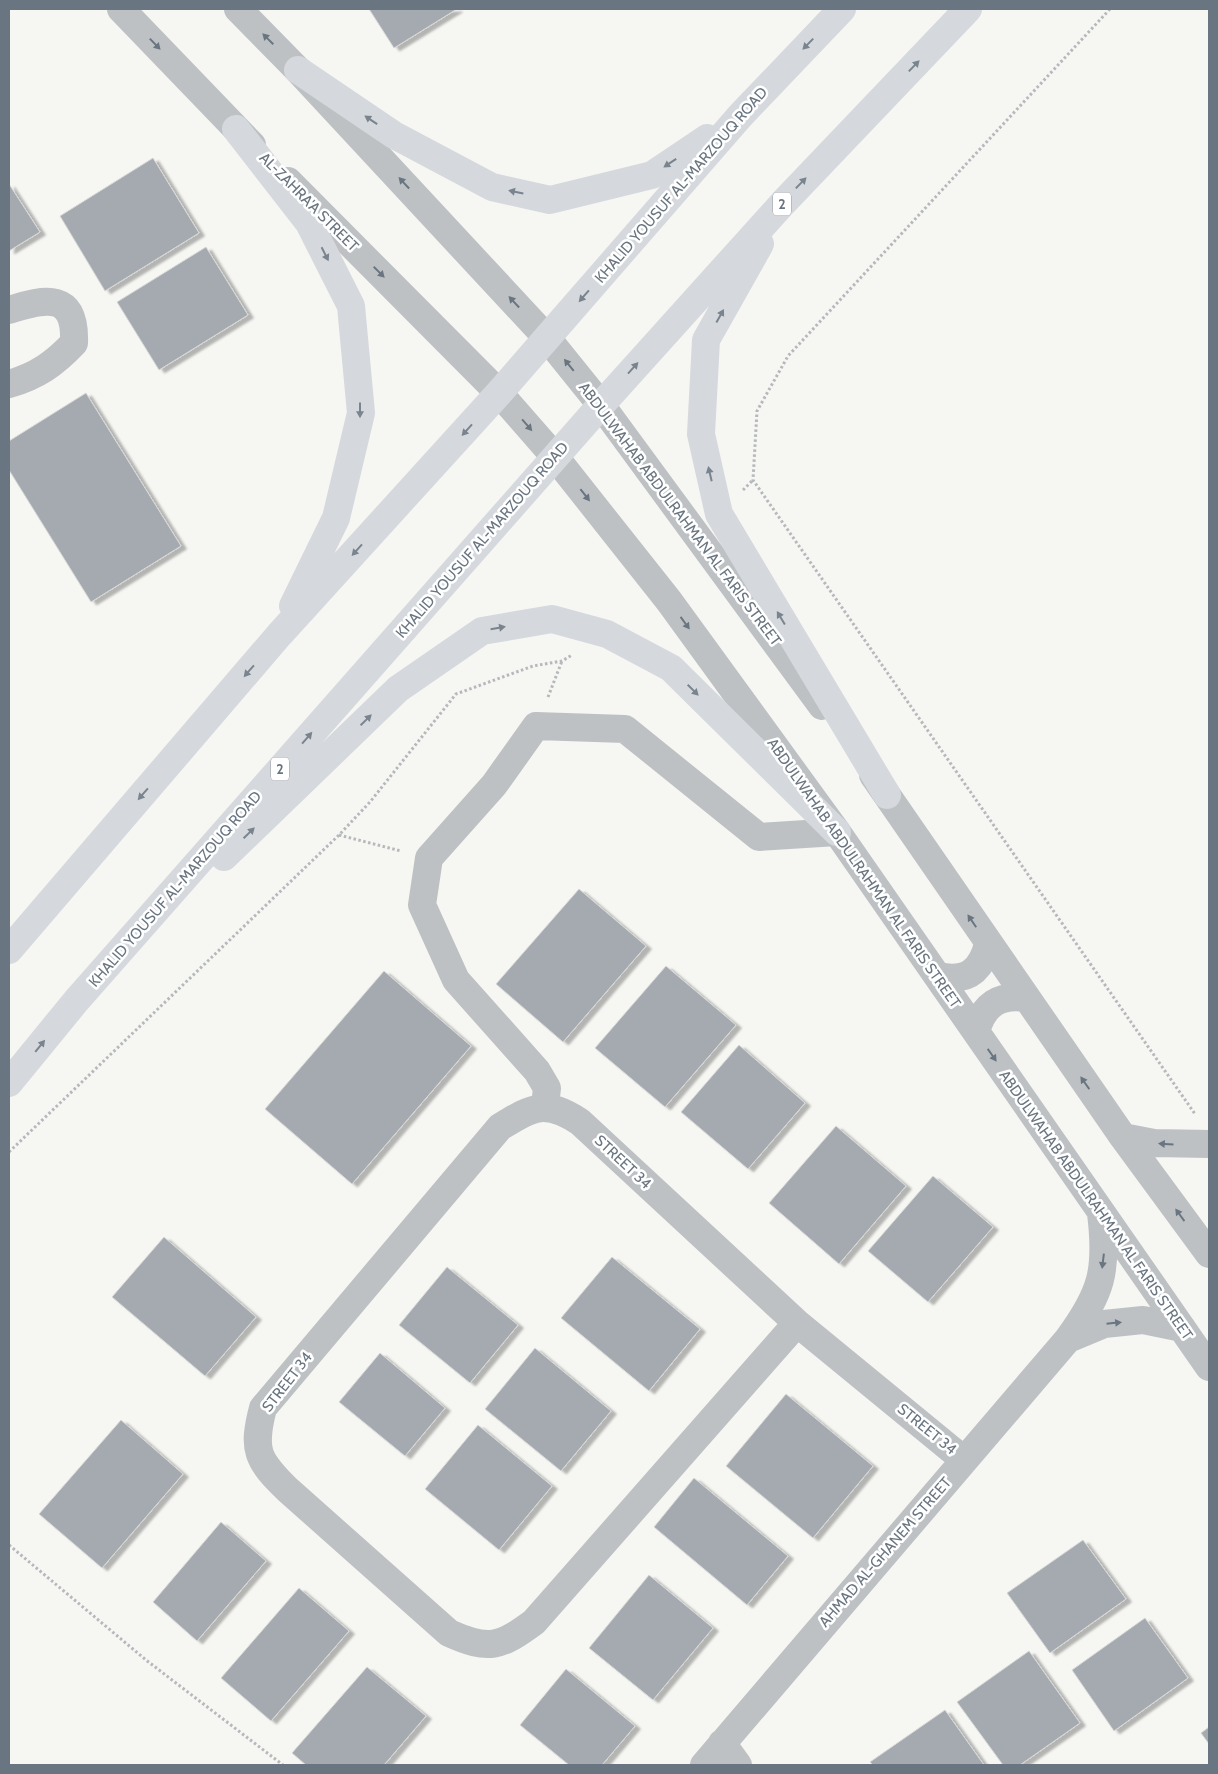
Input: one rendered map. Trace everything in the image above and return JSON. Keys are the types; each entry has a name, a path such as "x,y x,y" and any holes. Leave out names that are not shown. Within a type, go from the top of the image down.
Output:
{"main road":[{"name":"KHALID YOUSUF AL-MARZOUQ ROAD","path":"9,950 279,635 499,394 740,116 842,9"},
{"name":"KHALID YOUSUF AL-MARZOUQ ROAD","path":"9,1083 76,1001 600,405 783,202 968,9"},
{"path":"298,70 394,135 492,188 550,200 652,175 740,116"},
{"path":"236,129 309,223 352,306 361,413 336,518 279,635"},
{"path":"783,202 706,340 701,434 719,514 887,795"},
{"path":"76,1001 398,689 482,631 552,619 606,634 671,668 837,832"}],"street":[{"name":"AL-ZAHRA'A STREET","path":"121,9 236,129 499,394"},
{"path":"238,9 298,70 547,338"},
{"path":"9,310 35,302 53,301 67,308 75,326 74,343 55,364 21,381 9,384"},
{"name":"ABDULWAHAB ABDULRAHMAN AL FARIS STREET","path":"547,338 600,405 887,795 1123,1137 1209,1254"},
{"name":"ABDULWAHAB ABDULRAHMAN AL FARIS STREET","path":"499,394 555,457 669,601 837,832 1209,1368"},
{"path":"545,1106 547,1088 537,1070 456,980 422,905 429,858 494,785 536,726 625,730 759,837 837,832"},
{"path":"938,976 951,979 965,977 977,969 985,958 988,944"},
{"path":"976,1032 979,1018 987,1007 999,999 1012,996 1026,998"},
{"name":"STREET 34","path":"797,1322 534,1622 513,1638 494,1645 471,1643 450,1633 272,1475 259,1456 257,1432 263,1408 500,1127 522,1114 545,1106 564,1111 580,1122 797,1322 964,1460"},
{"path":"1123,1137 1154,1143 1209,1144"},
{"name":"AHMAD AL-GHANEM STREET","path":"704,1765 1068,1338 1088,1311 1101,1279 1105,1246 1101,1212"},
{"path":"1209,1227 1209,1254"},
{"name":"AHMAD AL-GHANEM STREET","path":"1068,1338 1104,1324 1143,1320 1182,1328"},
{"path":"722,1743 738,1765"}],"path":[{"path":"1110,9 788,356 756,410 753,480 1198,1119"},
{"path":"9,1152 339,835 370,802 456,694 533,666 562,661 536,726"},
{"path":"339,835 429,858"},
{"path":"9,1545 146,1660 282,1765"}],"building":[{"path":"369,9 457,9 394,48"},
{"path":"153,158 199,233 105,291 60,216"},
{"path":"9,184 40,232 9,251"},
{"path":"206,247 248,315 159,370 117,302"},
{"path":"86,393 181,546 91,602 9,470 9,441"},
{"path":"579,889 646,946 563,1042 496,984"},
{"path":"666,966 736,1025 665,1107 595,1048"},
{"path":"384,971 471,1046 352,1184 265,1109"},
{"path":"739,1045 805,1103 748,1169 681,1112"},
{"path":"836,1126 906,1186 839,1264 769,1203"},
{"path":"933,1176 993,1227 928,1302 868,1251"},
{"path":"164,1237 256,1317 205,1376 112,1297"},
{"path":"612,1257 700,1329 649,1391 561,1318"},
{"path":"447,1267 518,1325 470,1383 399,1325"},
{"path":"535,1348 611,1411 561,1471 485,1409"},
{"path":"380,1353 445,1408 405,1456 339,1402"},
{"path":"786,1394 873,1466 813,1538 726,1466"},
{"path":"121,1420 183,1474 102,1568 39,1514"},
{"path":"478,1425 552,1486 499,1550 425,1489"},
{"path":"694,1478 788,1556 747,1605 654,1527"},
{"path":"221,1522 266,1561 197,1641 153,1602"},
{"path":"1083,1540 1126,1599 1050,1653 1007,1593"},
{"path":"649,1575 713,1628 653,1700 589,1648"},
{"path":"299,1588 349,1631 271,1721 221,1678"},
{"path":"1145,1618 1188,1678 1114,1731 1072,1670"},
{"path":"1029,1651 1080,1723 1020,1765 1003,1765 957,1702"},
{"path":"367,1667 426,1716 384,1765 306,1765 292,1753"},
{"path":"566,1669 635,1726 602,1765 569,1765 520,1725"},
{"path":"945,1710 984,1765 873,1765 870,1762"},
{"path":"1209,1727 1209,1744 1201,1733"}]}
